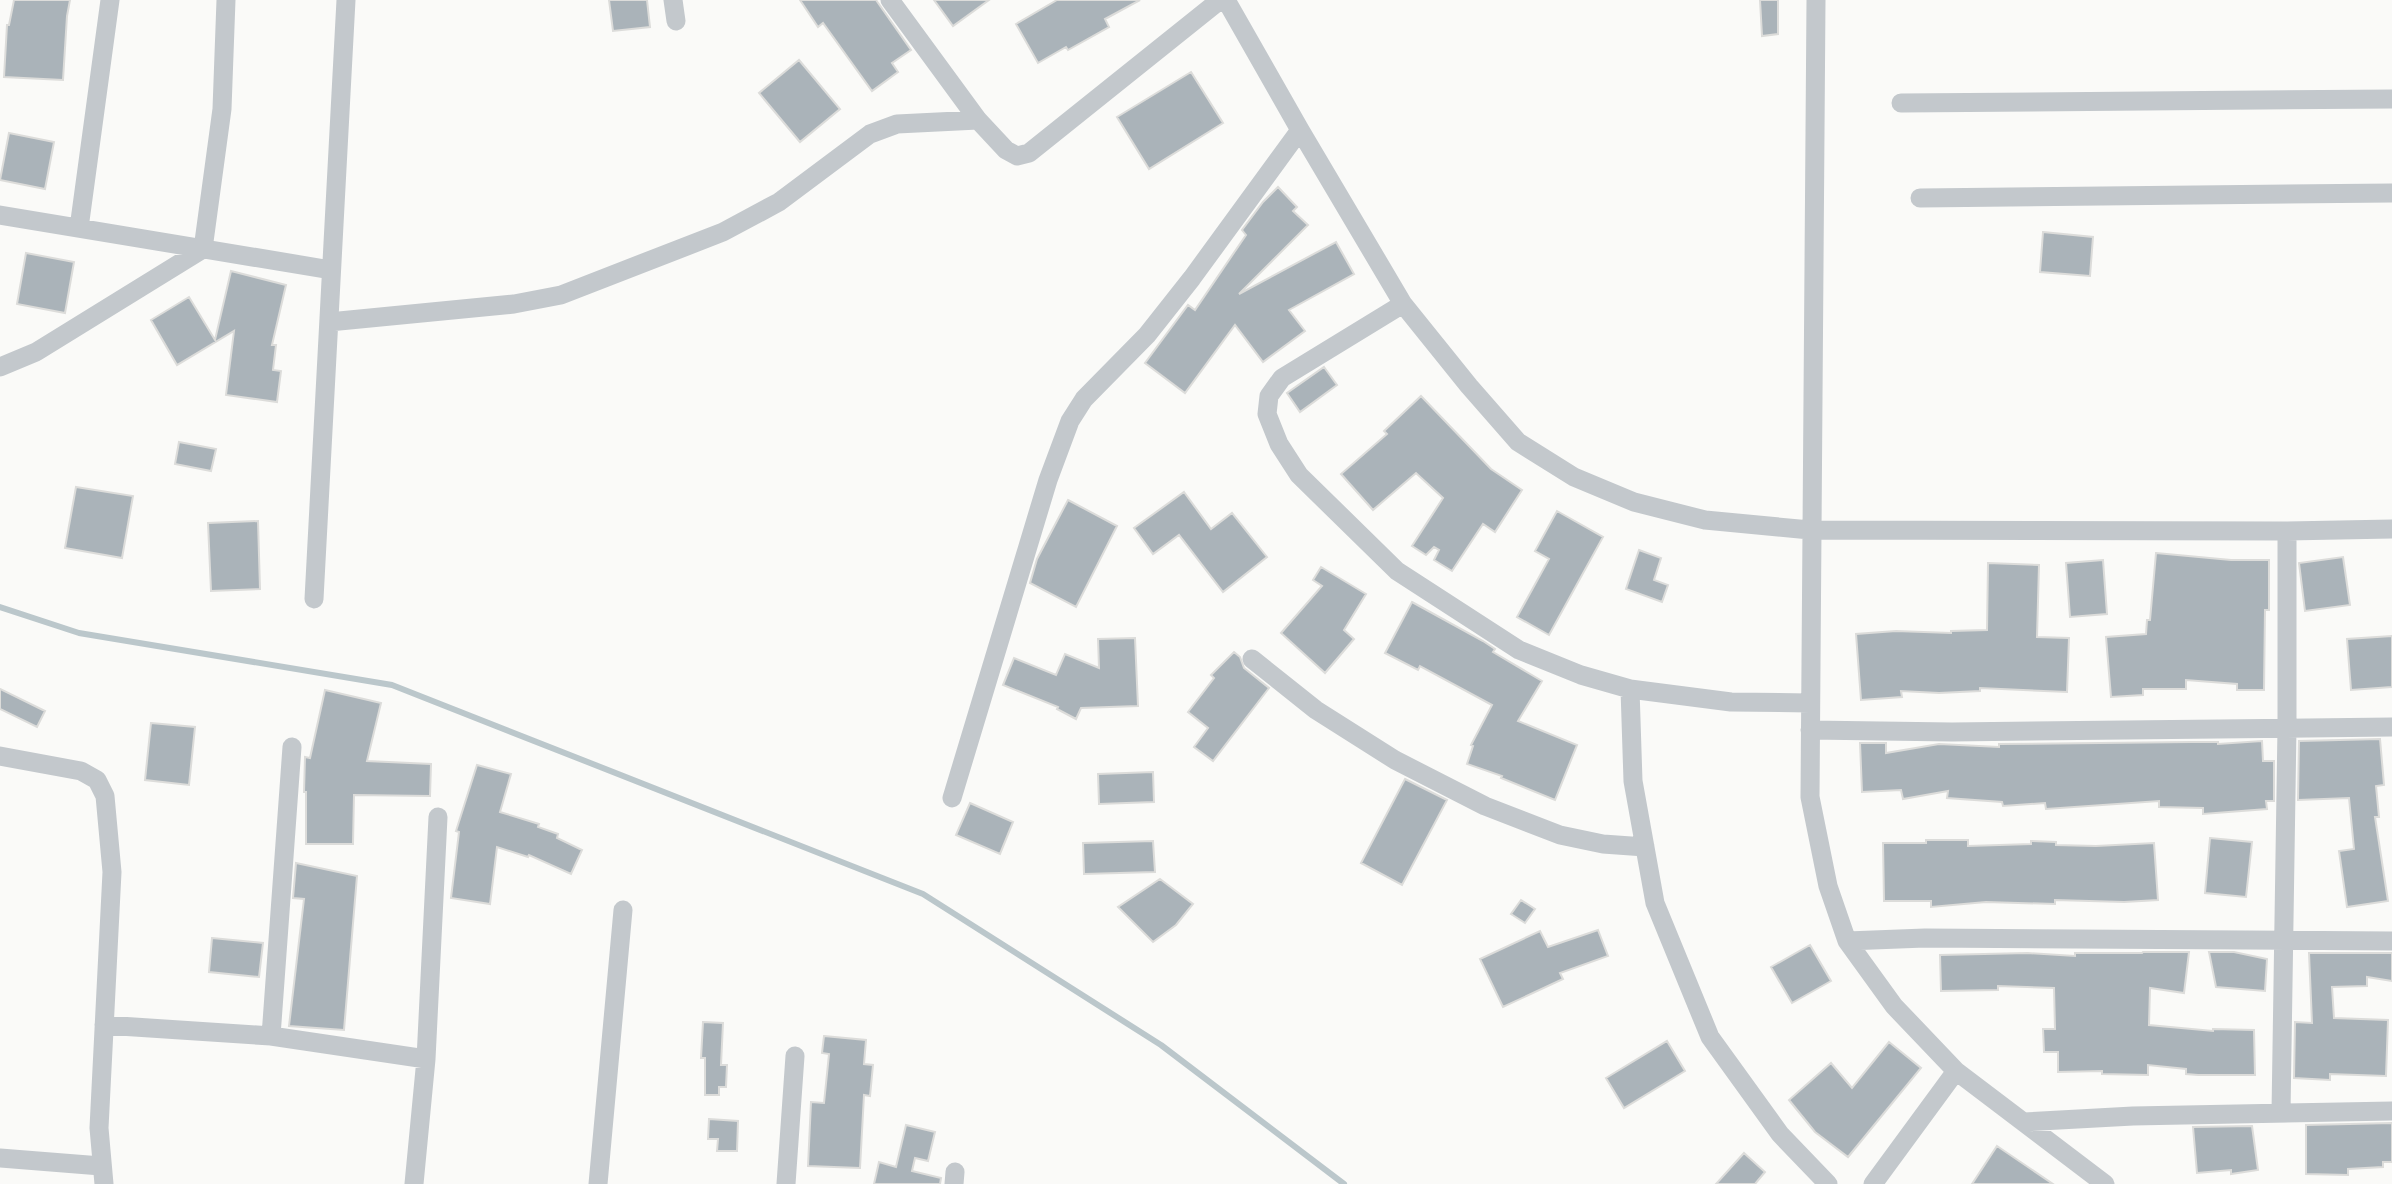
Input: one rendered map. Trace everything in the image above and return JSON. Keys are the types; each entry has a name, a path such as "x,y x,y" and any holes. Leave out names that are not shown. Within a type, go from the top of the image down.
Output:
{"street":[{"path":"79,228 110,0"},
{"path":"203,249 222,109 226,0"},
{"path":"314,599 346,0"},
{"path":"673,0 676,21"},
{"path":"890,0 978,120 1006,150 1017,156 1029,153 1220,0"},
{"path":"1226,0 1403,304 1518,442 1574,477 1634,502 1705,520 1810,530 2392,529"},
{"path":"1816,0 1810,797 1828,886 1847,941 1894,1006 1956,1071 2105,1184"},
{"path":"1901,103 2392,99"},
{"path":"329,322 514,304 561,295 723,232 779,202 870,134 897,124 978,120"},
{"path":"952,798 1048,480 1070,421 1084,399 1147,335 1300,130"},
{"path":"1920,198 2392,193"},
{"path":"0,215 331,270"},
{"path":"0,367 36,352 203,249"},
{"path":"1403,304 1282,378 1269,396 1267,414 1279,444 1299,475 1396,571 1519,650 1581,675 1630,689 1731,702 1810,703"},
{"path":"2281,1113 2285,942 2287,531"},
{"path":"1252,659 1316,710 1395,760 1485,806 1560,835 1603,844 1645,847"},
{"path":"1630,689 1633,782 1656,903 1710,1037 1780,1134 1828,1184"},
{"path":"1810,730 1952,732 2392,727"},
{"path":"271,1036 292,747"},
{"path":"0,756 81,771 97,780 105,796 112,872 99,1128 102,1175 0,1158"},
{"path":"414,1184 426,1059 438,817"},
{"path":"598,1184 623,910"},
{"path":"1847,941 1925,938 2392,941"},
{"path":"104,1026 271,1036 426,1059"},
{"path":"786,1184 794,1056"},
{"path":"1873,1184 1956,1071"},
{"path":"2024,1122 2133,1116 2392,1111"}],"building":[{"path":"14,0 70,0 63,80 4,77 7,25"},
{"path":"609,0 647,0 650,27 613,31"},
{"path":"800,0 876,0 911,50 892,63 898,72 872,91 823,23 818,27"},
{"path":"934,0 989,0 953,26"},
{"path":"1057,0 1140,0 1105,19 1109,27 1038,63 1016,24"},
{"path":"1760,0 1778,0 1778,34 1762,36"},
{"path":"799,60 840,109 800,142 759,93"},
{"path":"1191,72 1223,123 1149,169 1117,117"},
{"path":"9,133 54,142 45,189 0,180"},
{"path":"1278,187 1297,207 1293,211 1308,225 1239,294 1336,242 1354,274 1289,310 1305,331 1263,362 1235,325 1185,393 1145,363 1188,305 1195,310 1246,235 1242,230"},
{"path":"2043,232 2093,237 2090,276 2040,272"},
{"path":"26,253 74,262 65,313 17,304"},
{"path":"231,271 286,285 272,345 276,345 273,370 281,371 277,402 226,395 234,331 177,365 151,320 189,297 215,340"},
{"path":"1324,367 1337,385 1300,412 1287,393"},
{"path":"1421,396 1491,469 1522,490 1495,532 1483,524 1452,571 1434,560 1439,550 1434,547 1426,555 1412,546 1443,498 1416,473 1373,510 1341,474 1387,434 1384,431"},
{"path":"179,442 216,449 211,471 175,464"},
{"path":"76,487 133,496 122,558 65,548"},
{"path":"1184,492 1211,529 1232,513 1267,557 1223,592 1179,535 1153,554 1134,528"},
{"path":"1068,500 1117,526 1076,607 1030,583 1037,559"},
{"path":"1557,511 1603,537 1549,635 1517,617 1549,559 1535,551"},
{"path":"258,521 260,589 211,591 208,523"},
{"path":"1639,550 1661,558 1654,580 1668,585 1662,602 1626,589"},
{"path":"2156,553 2231,560 2269,560 2264,690 2237,690 2237,684 2186,680 2186,689 2143,689 2143,695 2111,697 2106,637 2146,634 2147,620 2150,620"},
{"path":"2343,557 2350,605 2305,611 2299,563"},
{"path":"2103,560 2107,614 2070,617 2066,563"},
{"path":"1988,563 2039,565 2037,637 2069,638 2067,692 1980,688 1980,691 1939,693 1901,691 1902,697 1861,700 1856,634 1987,630"},
{"path":"1321,567 1366,594 1344,630 1354,639 1325,673 1281,633 1322,586 1313,580"},
{"path":"1412,602 1483,641 1495,649 1493,652 1542,681 1518,721 1577,745 1555,800 1501,778 1502,776 1467,764 1473,746 1471,745 1492,705 1420,666 1418,670 1385,653"},
{"path":"2392,636 2392,687 2351,690 2347,639"},
{"path":"1135,638 1138,706 1081,708 1076,719 1057,709 1058,707 1003,685 1014,658 1056,675 1065,654 1099,668 1098,639"},
{"path":"1234,652 1240,657 1244,668 1269,688 1213,761 1194,747 1208,728 1188,712 1214,678 1211,675"},
{"path":"0,689 45,711 37,727 0,709"},
{"path":"325,690 381,703 367,761 431,764 430,796 354,795 353,844 306,844 305,757 310,758"},
{"path":"151,723 195,727 189,785 145,780"},
{"path":"2380,739 2384,785 2376,786 2379,817 2375,817 2388,901 2347,907 2339,851 2354,849 2349,798 2298,800 2299,741"},
{"path":"2262,741 2263,761 2274,761 2274,801 2266,801 2267,809 2203,814 2203,808 2159,807 2159,801 2046,809 2045,803 2003,806 2002,802 1947,798 1948,791 1903,799 1901,790 1862,792 1860,743 1886,743 1886,753 1939,744 1999,747 1999,744 2218,744"},
{"path":"477,765 511,774 500,812 539,824 538,827 558,834 557,838 582,850 571,874 529,855 528,857 497,847 490,904 451,898 459,832 456,831"},
{"path":"1153,772 1154,802 1099,804 1098,774"},
{"path":"1405,779 1447,800 1402,885 1361,863"},
{"path":"970,803 1013,822 1000,854 956,835"},
{"path":"2210,838 2252,842 2246,897 2205,893"},
{"path":"1926,840 1968,840 1968,846 2031,844 2031,841 2096,846 2154,843 2158,900 2055,900 2055,904 1986,902 1931,907 1931,901 1884,901 1883,843 1926,843"},
{"path":"1153,841 1155,872 1084,874 1083,843"},
{"path":"296,863 357,876 344,1030 289,1026 304,899 293,898"},
{"path":"1160,879 1193,904 1176,925 1153,942 1118,907"},
{"path":"1521,900 1535,909 1525,923 1511,914"},
{"path":"1598,930 1608,956 1560,973 1563,979 1503,1007 1480,959 1540,931 1548,947"},
{"path":"212,938 263,943 259,977 209,972"},
{"path":"1810,945 1831,981 1792,1003 1771,967"},
{"path":"2189,952 2184,993 2150,988 2149,1025 2213,1031 2254,1030 2255,1075 2186,1074 2186,1069 2148,1065 2148,1075 2102,1074 2102,1071 2058,1072 2058,1052 2044,1052 2043,1029 2055,1029 2054,988 1998,986 1998,990 1941,991 1940,955 2028,953 2075,956 2075,953"},
{"path":"2209,952 2234,952 2267,959 2265,991 2216,987"},
{"path":"2309,953 2392,953 2392,981 2367,977 2367,986 2332,987 2334,1018 2388,1020 2386,1076 2330,1074 2330,1080 2294,1078 2295,1022 2312,1023"},
{"path":"703,1022 723,1023 721,1065 727,1065 726,1087 719,1087 719,1095 705,1095 705,1058 701,1058"},
{"path":"824,1036 866,1040 864,1064 873,1065 870,1096 864,1095 860,1168 808,1166 811,1102 824,1103 829,1054 822,1053"},
{"path":"1667,1041 1685,1071 1624,1108 1606,1078"},
{"path":"1889,1042 1921,1068 1848,1157 1815,1132 1789,1100 1831,1063 1852,1088"},
{"path":"709,1119 738,1121 737,1151 717,1151 718,1139 708,1139"},
{"path":"2392,1123 2392,1162 2383,1162 2383,1167 2348,1169 2348,1175 2306,1174 2306,1125"},
{"path":"906,1125 935,1132 928,1161 915,1158 912,1171 941,1178 940,1184 874,1184 879,1162 896,1167"},
{"path":"2252,1126 2258,1170 2231,1174 2231,1170 2197,1173 2193,1127"},
{"path":"1997,1146 2053,1184 1972,1184"},
{"path":"1744,1153 1765,1172 1755,1184 1716,1184"}],"waterway":[{"path":"0,607 79,633 392,685 923,894 1161,1045 1344,1184"}]}
